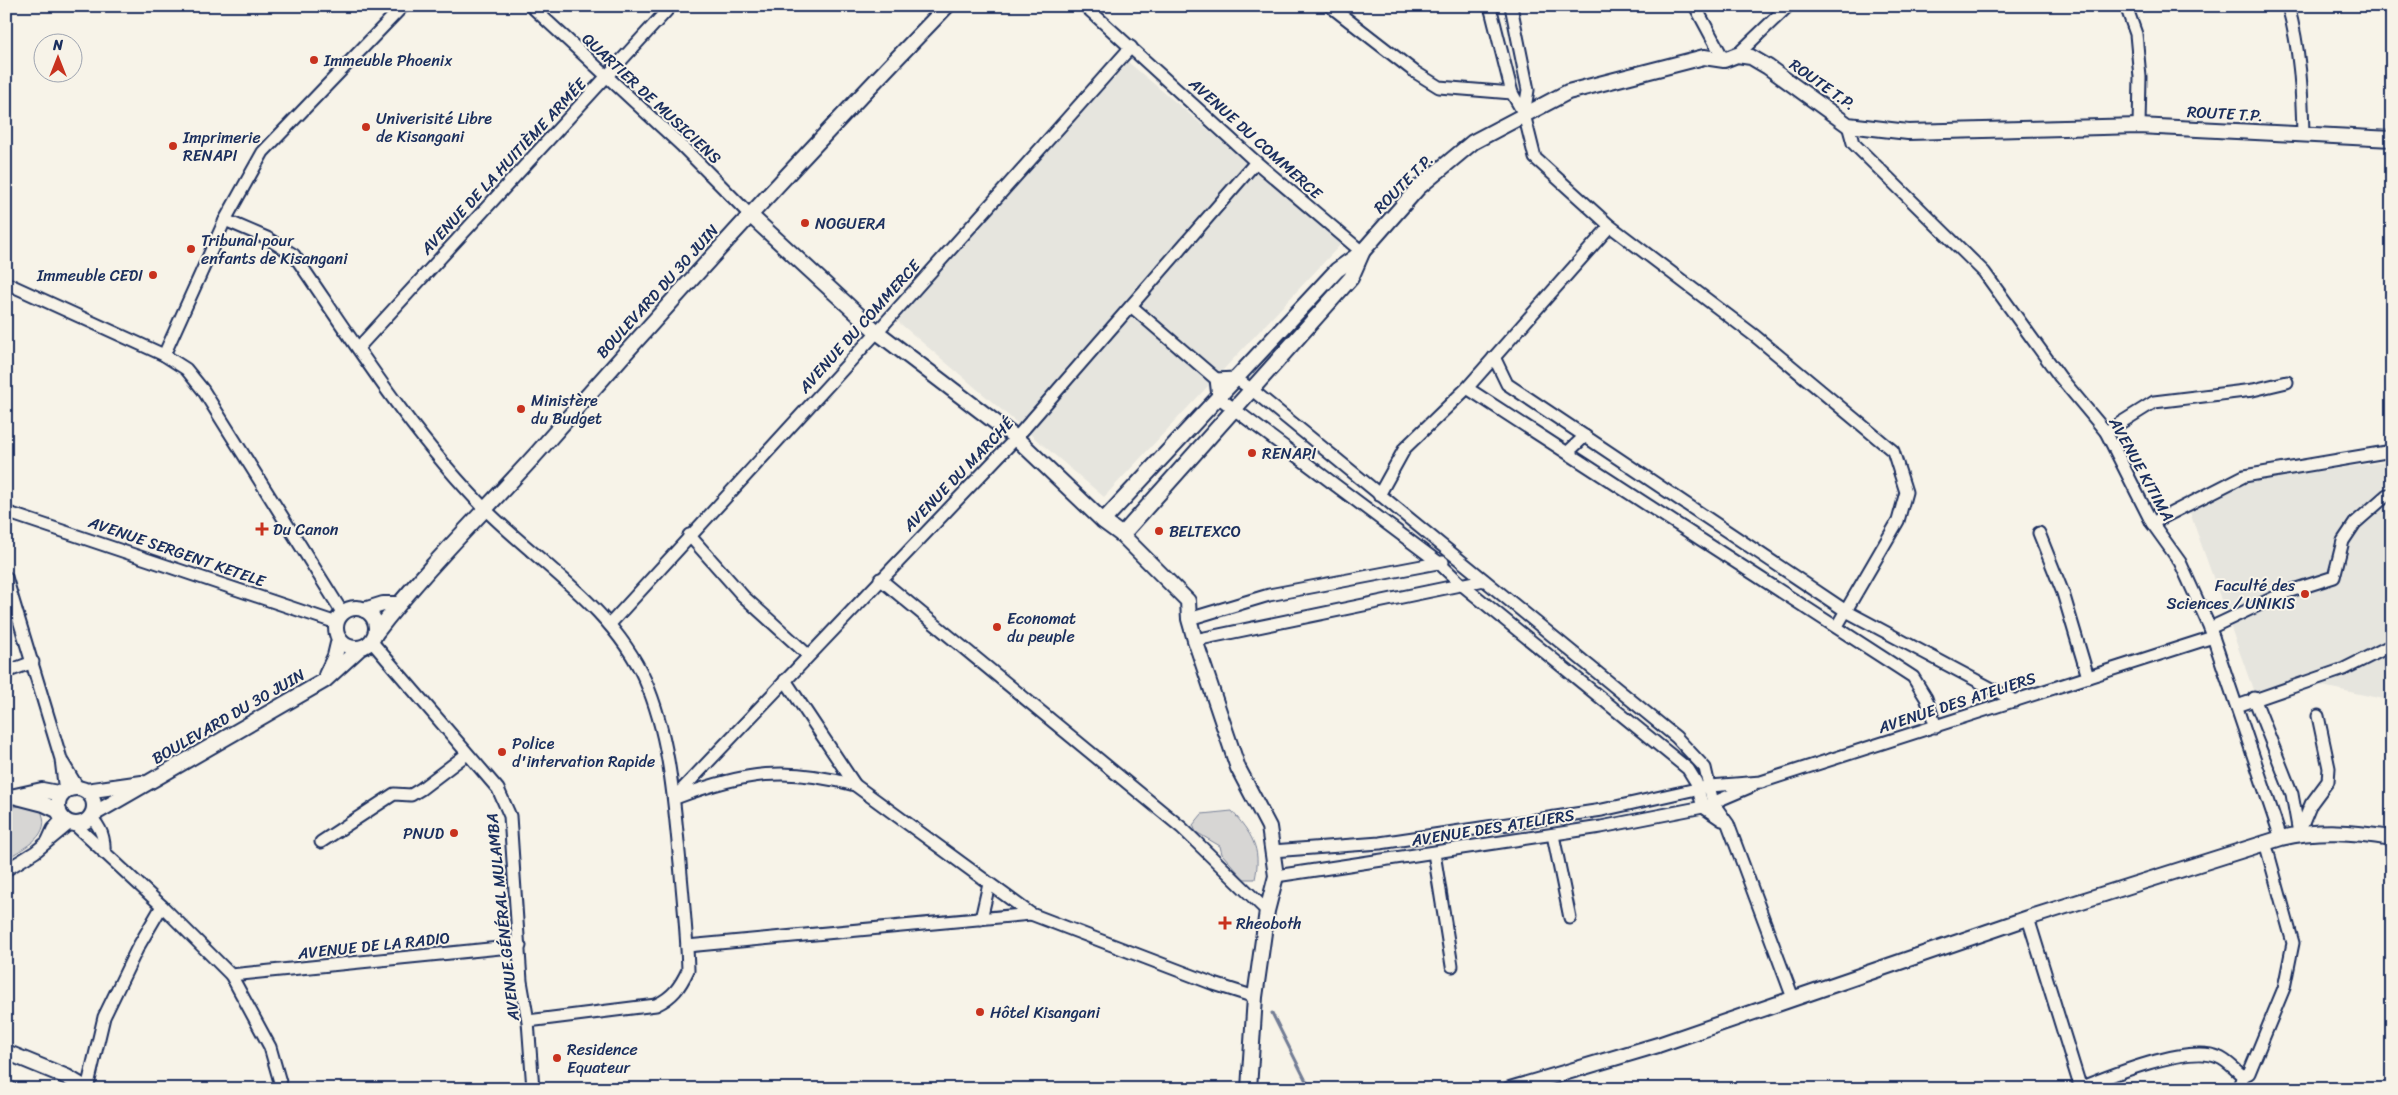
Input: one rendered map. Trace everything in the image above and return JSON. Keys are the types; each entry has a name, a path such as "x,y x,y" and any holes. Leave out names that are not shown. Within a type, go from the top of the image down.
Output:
{"street":[{"path":"164,355 226,220 263,152 276,136 403,6"},
{"name":"QUARTIER DE MUSICIENS","path":"531,6 681,145 750,215"},
{"name":"AVENUE DE LA HUITIÈME ARMÉE","path":"358,348 672,6"},
{"name":"BOULEVARD DU 30 JUIN","path":"374,637 398,604 486,510 750,215 947,6"},
{"name":"AVENUE DU COMMERCE","path":"1085,6 1256,162 1362,252"},
{"path":"1330,6 1415,72 1439,87 1512,93"},
{"path":"1490,6 1512,93 1524,114 1535,158 1610,226 1755,336 1893,451 1906,492 1898,521 1837,626"},
{"path":"1511,6 1528,90 1524,114"},
{"path":"1695,6 1730,58 1788,6"},
{"path":"2126,6 2136,34 2140,77 2139,126"},
{"path":"2288,6 2296,36 2302,88 2303,135"},
{"name":"AVENUE DU COMMERCE","path":"610,624 689,535 877,332 1130,47"},
{"name":"ROUTE T.P.","path":"1103,521 1337,270 1362,252 1419,187 1472,142 1568,92 1704,58 1751,58 1768,67 1848,125 1908,132 2139,126 2392,139"},
{"name":"AVENUE KITIMA","path":"1848,125 1853,143 1984,272 2060,377 2106,432 2152,523 2180,562 2211,633 2238,706 2281,838"},
{"name":"AVENUE DU MARCHÉ","path":"674,798 1016,438 1256,162"},
{"path":"750,215 877,332 1016,438 1103,521 1122,535 1188,601 1189,619 1195,640 1238,768 1269,827 1276,876 1267,911 1256,997 1249,1089"},
{"path":"226,220 267,238 294,255 424,440 486,510 610,624 644,678 653,701 662,732 674,798 688,970 679,988 670,998 656,1006 528,1021"},
{"path":"1379,495 1404,448 1467,388 1610,226"},
{"name":"ROUTE T.P.","path":"1122,535 1351,278 1362,252"},
{"path":"6,283 164,355 186,369 203,390 273,498 340,618 339,639 335,656 324,680"},
{"path":"1131,306 1216,380 1218,397 1438,562 1461,584 1688,769 1697,789 1708,805 1728,824 1792,998"},
{"path":"1494,358 1507,384 1846,611 2015,701"},
{"path":"1216,380 1235,378 1251,390 1676,737 1706,768 1710,786 1708,805"},
{"path":"2106,432 2154,402 2253,390 2287,382"},
{"path":"1467,388 1913,677 1926,698 1936,727"},
{"path":"1568,452 1585,436"},
{"path":"2152,523 2244,476 2392,451"},
{"name":"AVENUE DES ATELIERS","path":"1276,876 1553,835 1708,805 1761,782 2088,677 2211,633 2284,593 2334,577 2343,541 2355,523 2387,495 2392,495"},
{"name":"AVENUE SERGENT KETELE","path":"6,512 340,618"},
{"path":"2039,533 2063,593 2088,677"},
{"path":"689,535 743,596 808,655"},
{"path":"1189,619 1269,595 1459,559"},
{"path":"6,577 61,759 73,791"},
{"path":"880,579 1182,828 1267,911"},
{"path":"1195,640 1484,580"},
{"path":"364,610 382,604 398,604"},
{"path":"339,639 347,646 359,648 374,637 374,619 364,610 357,608 340,618"},
{"name":"AVENUE GÉNÉRAL MULAMBA","path":"374,637 467,754 498,789 510,816 521,980 528,1021 533,1089"},
{"path":"2238,706 2254,698 2344,669 2392,645"},
{"name":"BOULEVARD DU 30 JUIN","path":"91,816 324,680 359,648"},
{"path":"6,672 33,662"},
{"path":"785,680 855,785 1031,914 1214,984 1256,997"},
{"path":"2254,698 2292,794 2299,833"},
{"path":"2299,833 2311,804 2328,781 2329,768 2318,716"},
{"path":"321,842 394,794 411,795 421,789 467,754"},
{"path":"674,798 720,781 756,775 792,773 823,776 855,785"},
{"path":"10,797 42,790 73,791 150,782"},
{"name":"AVENUE DES ATELIERS","path":"1272,852 1380,843 1583,813 1710,786 1761,782"},
{"path":"6,870 47,842 53,829 67,819 86,821 91,816 94,807 92,797 73,791"},
{"path":"67,819 58,805 73,791"},
{"path":"10,797 44,804 67,819 162,906 231,975 270,1047 282,1089"},
{"path":"91,816 99,826 105,841 104,853"},
{"path":"1517,1088 1658,1045 2028,918 2265,842 2299,833 2350,832 2392,838"},
{"path":"1553,835 1570,918"},
{"path":"2238,1089 2243,1076 2249,1073 2284,988 2293,943 2265,842"},
{"path":"1434,853 1452,966"},
{"path":"981,919 989,884"},
{"path":"6,1052 67,1077 87,1089 104,1017 137,949 162,906"},
{"path":"687,946 1031,914"},
{"path":"2028,918 2079,1088 2168,1058 2191,1054 2208,1054 2220,1057 2243,1076"},
{"name":"AVENUE DE LA RADIO","path":"231,975 520,946"}],"shaded area":[{"path":"1128,62 1342,243 1104,497 896,320"},
{"name":"Faculté des Sciences / UNIKIS","path":"2392,461 2392,701 2299,681 2256,698 2188,507 2252,480"},
{"path":"26,805 40,809 43,826 40,833 29,845 6,859 6,808"},
{"path":"1232,811 1245,827 1256,849 1257,868 1255,879 1244,879 1222,854 1220,846 1196,832 1193,825 1202,814"}],"waterway":[{"path":"1272,1013 1310,1089"}],"place":[{"name":"Immeuble Phoenix","path":"314,60"},
{"name":"Univerisité Libre de Kisangani","path":"366,127"},
{"name":"Imprimerie RENAPI","path":"173,146"},
{"name":"NOGUERA","path":"805,223"},
{"name":"Tribunal pour enfants de Kisangani","path":"191,249"},
{"name":"Immeuble CEDI","path":"153,275"},
{"name":"Ministère du Budget","path":"521,409"},
{"name":"RENAPI","path":"1252,453"},
{"name":"Du Canon","path":"262,529"},
{"name":"BELTEXCO","path":"1159,531"},
{"name":"Faculté des Sciences / UNIKIS","path":"2305,594"},
{"name":"Economat du peuple","path":"997,627"},
{"name":"Police d'intervation Rapide","path":"502,752"},
{"name":"PNUD","path":"454,833"},
{"name":"Rheoboth","path":"1225,923"},
{"name":"Hôtel Kisangani","path":"980,1012"},
{"name":"Residence Equateur","path":"557,1058"}]}
